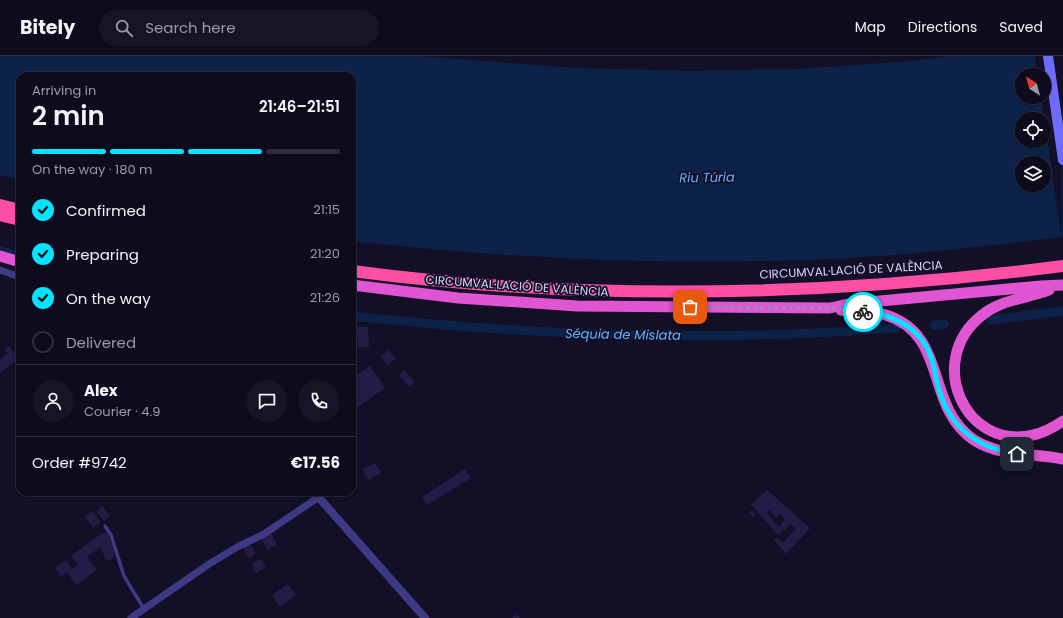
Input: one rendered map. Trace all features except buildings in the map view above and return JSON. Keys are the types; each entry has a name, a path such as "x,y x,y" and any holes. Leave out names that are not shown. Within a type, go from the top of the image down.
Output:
{"highway":[{"path":"0,205 16,209"},
{"path":"0,214 16,219"},
{"path":"0,220 16,224"},
{"path":"0,256 16,261"},
{"name":"CIRCUMVAL·LACIÓ DE VALÈNCIA","path":"356,271 458,282 566,289 700,291 818,289 994,275 1063,266"},
{"name":"CIRCUMVAL·LACIÓ DE VALÈNCIA","path":"356,285 458,298 577,306 830,308 1041,286 1062,286"},
{"path":"1062,286 1042,293 1008,301 981,315 962,338 956,351 954,366 958,394 973,417 987,428 1009,435 1032,436 1063,421"},
{"path":"830,308 886,315 902,323 915,333 924,343 930,357 940,392 947,409 955,422 974,440 999,451 1063,459"}],"main road":[{"path":"1048,56 1063,160"}],"street":[{"path":"0,270 16,276"},
{"path":"131,618 209,564 239,546 264,534 316,496"},
{"path":"318,496 425,618"}],"lane":[{"path":"105,526 111,535 124,576 144,609"}],"water":[{"name":"Riu Túria","path":"0,56 420,56 577,68 693,71 796,69 912,61 950,56 1063,56 1063,237 933,252 868,257 690,262 521,256 356,241 356,72 16,72 16,179 0,175"}],"pier":[{"path":"1035,56 1063,56 1062,239 1051,156 1050,156 1049,148 1051,148 1051,112 1043,112 1042,104 1051,104 1051,68 1037,68"}],"waterway":[{"name":"Séquia de Mislata","path":"2,248 16,252"},
{"name":"Séquia de Mislata","path":"1,251 16,255"},
{"name":"Séquia de Mislata","path":"996,316 1063,308"},
{"name":"Séquia de Mislata","path":"991,320 1063,311"},
{"name":"Séquia de Mislata","path":"356,313 486,325 621,332 756,332 891,326"},
{"name":"Séquia de Mislata","path":"356,316 488,328 624,335 760,335 896,328"},
{"name":"Séquia de Mislata","path":"934,322 944,322"},
{"name":"Séquia de Mislata","path":"934,325 944,324"}],"way so far":[{"path":"690,307 830,308 863,312"}],"route":[{"path":"863,312 886,315 902,323 915,333 924,343 930,357 940,392 947,409 955,422 974,440 999,451 1017,454"}]}
